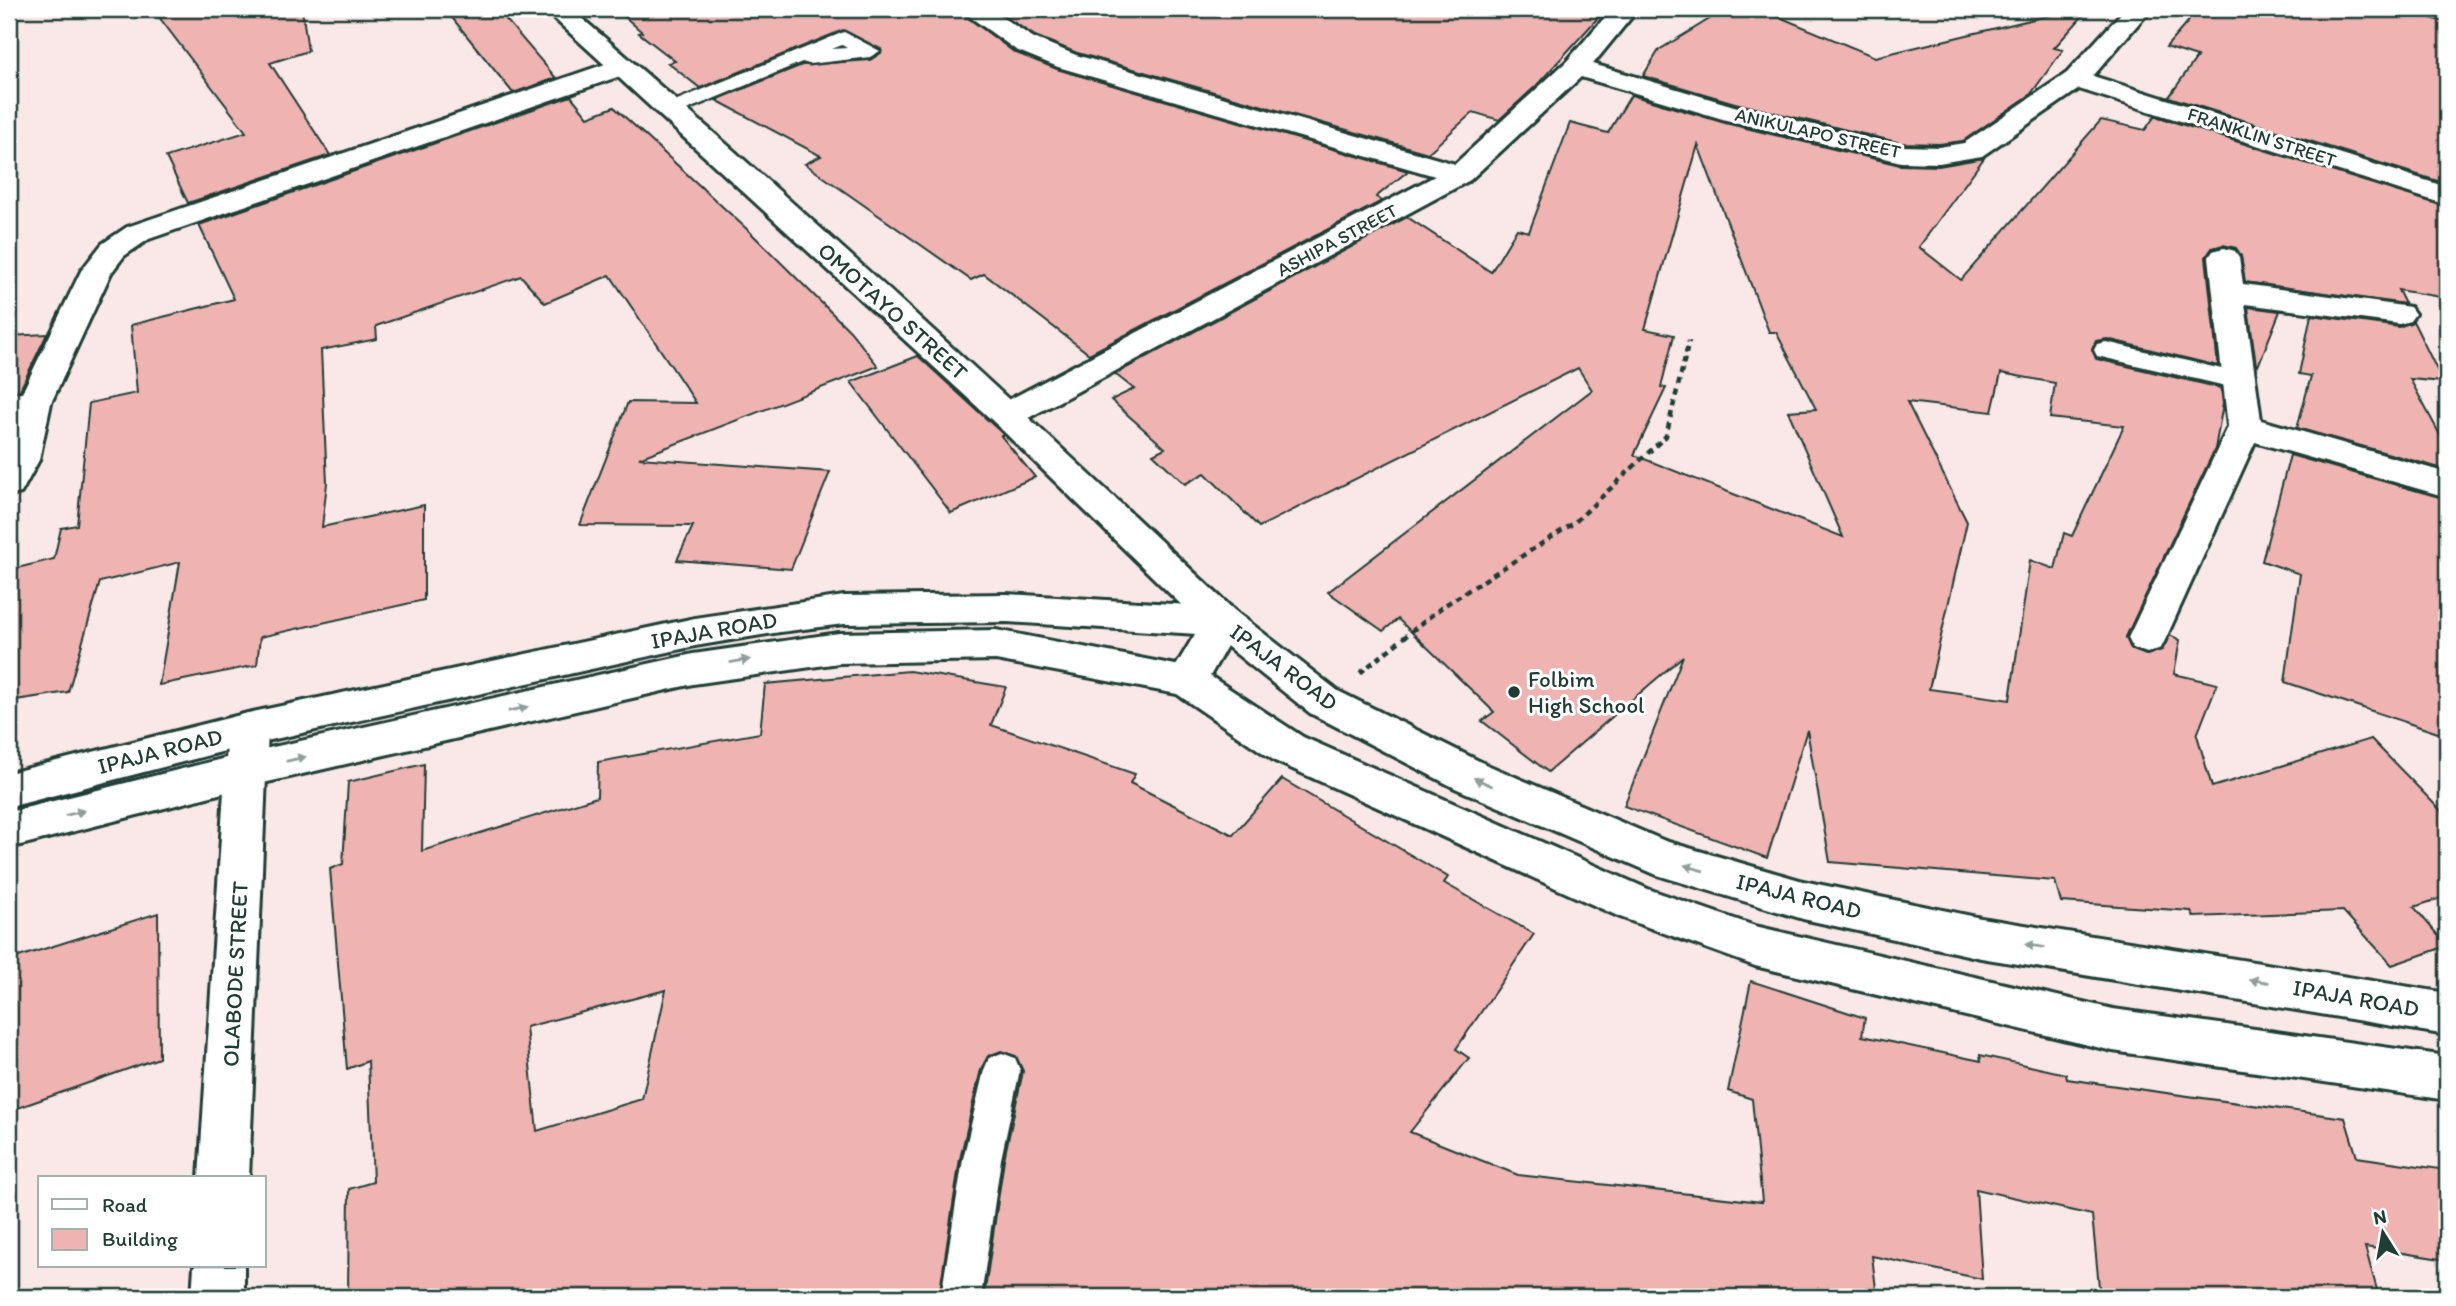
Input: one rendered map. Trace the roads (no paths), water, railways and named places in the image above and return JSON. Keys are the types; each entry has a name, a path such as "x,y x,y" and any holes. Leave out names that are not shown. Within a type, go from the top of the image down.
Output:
{"street":[{"name":"OMOTAYO STREET","path":"556,9 620,67 672,109 1007,415 1222,621"},
{"path":"972,9 1025,44 1067,61 1460,174"},
{"name":"ASHIPA STREET","path":"1007,415 1460,174 1576,67 1625,9"},
{"name":"ANIKULAPO STREET","path":"1576,67 1739,115 1901,154 1939,155 1972,150 2076,79 2139,9"},
{"path":"9,484 22,460 21,404 86,296 96,271 113,250 138,233 620,67"},
{"name":"FRANKLIN STREET","path":"2076,79 2447,196"},
{"path":"2147,638 2245,426 2224,257"},
{"path":"2228,292 2399,314"},
{"path":"2245,426 2447,485"},
{"name":"IPAJA ROAD","path":"9,830 247,749 695,632 844,610 1007,608 1222,621 1324,702 1470,776 1568,821 1657,856 1803,900 1981,937 2447,1014"},
{"path":"1187,681 1222,621"},
{"name":"IPAJA ROAD","path":"9,790 693,669 839,648 996,645 1187,681 1289,749 1635,904 1755,946 2113,1030 2447,1077"},
{"name":"OLABODE STREET","path":"224,1176 247,749"},
{"path":"218,1297 219,1268"}],"lane":[{"path":"672,109 839,39 844,38 870,51 809,58"},
{"path":"2106,350 2239,381"},
{"path":"961,1297 982,1159 1002,1070"}],"place":[{"name":"Folbim High School","path":"1514,692"}]}
